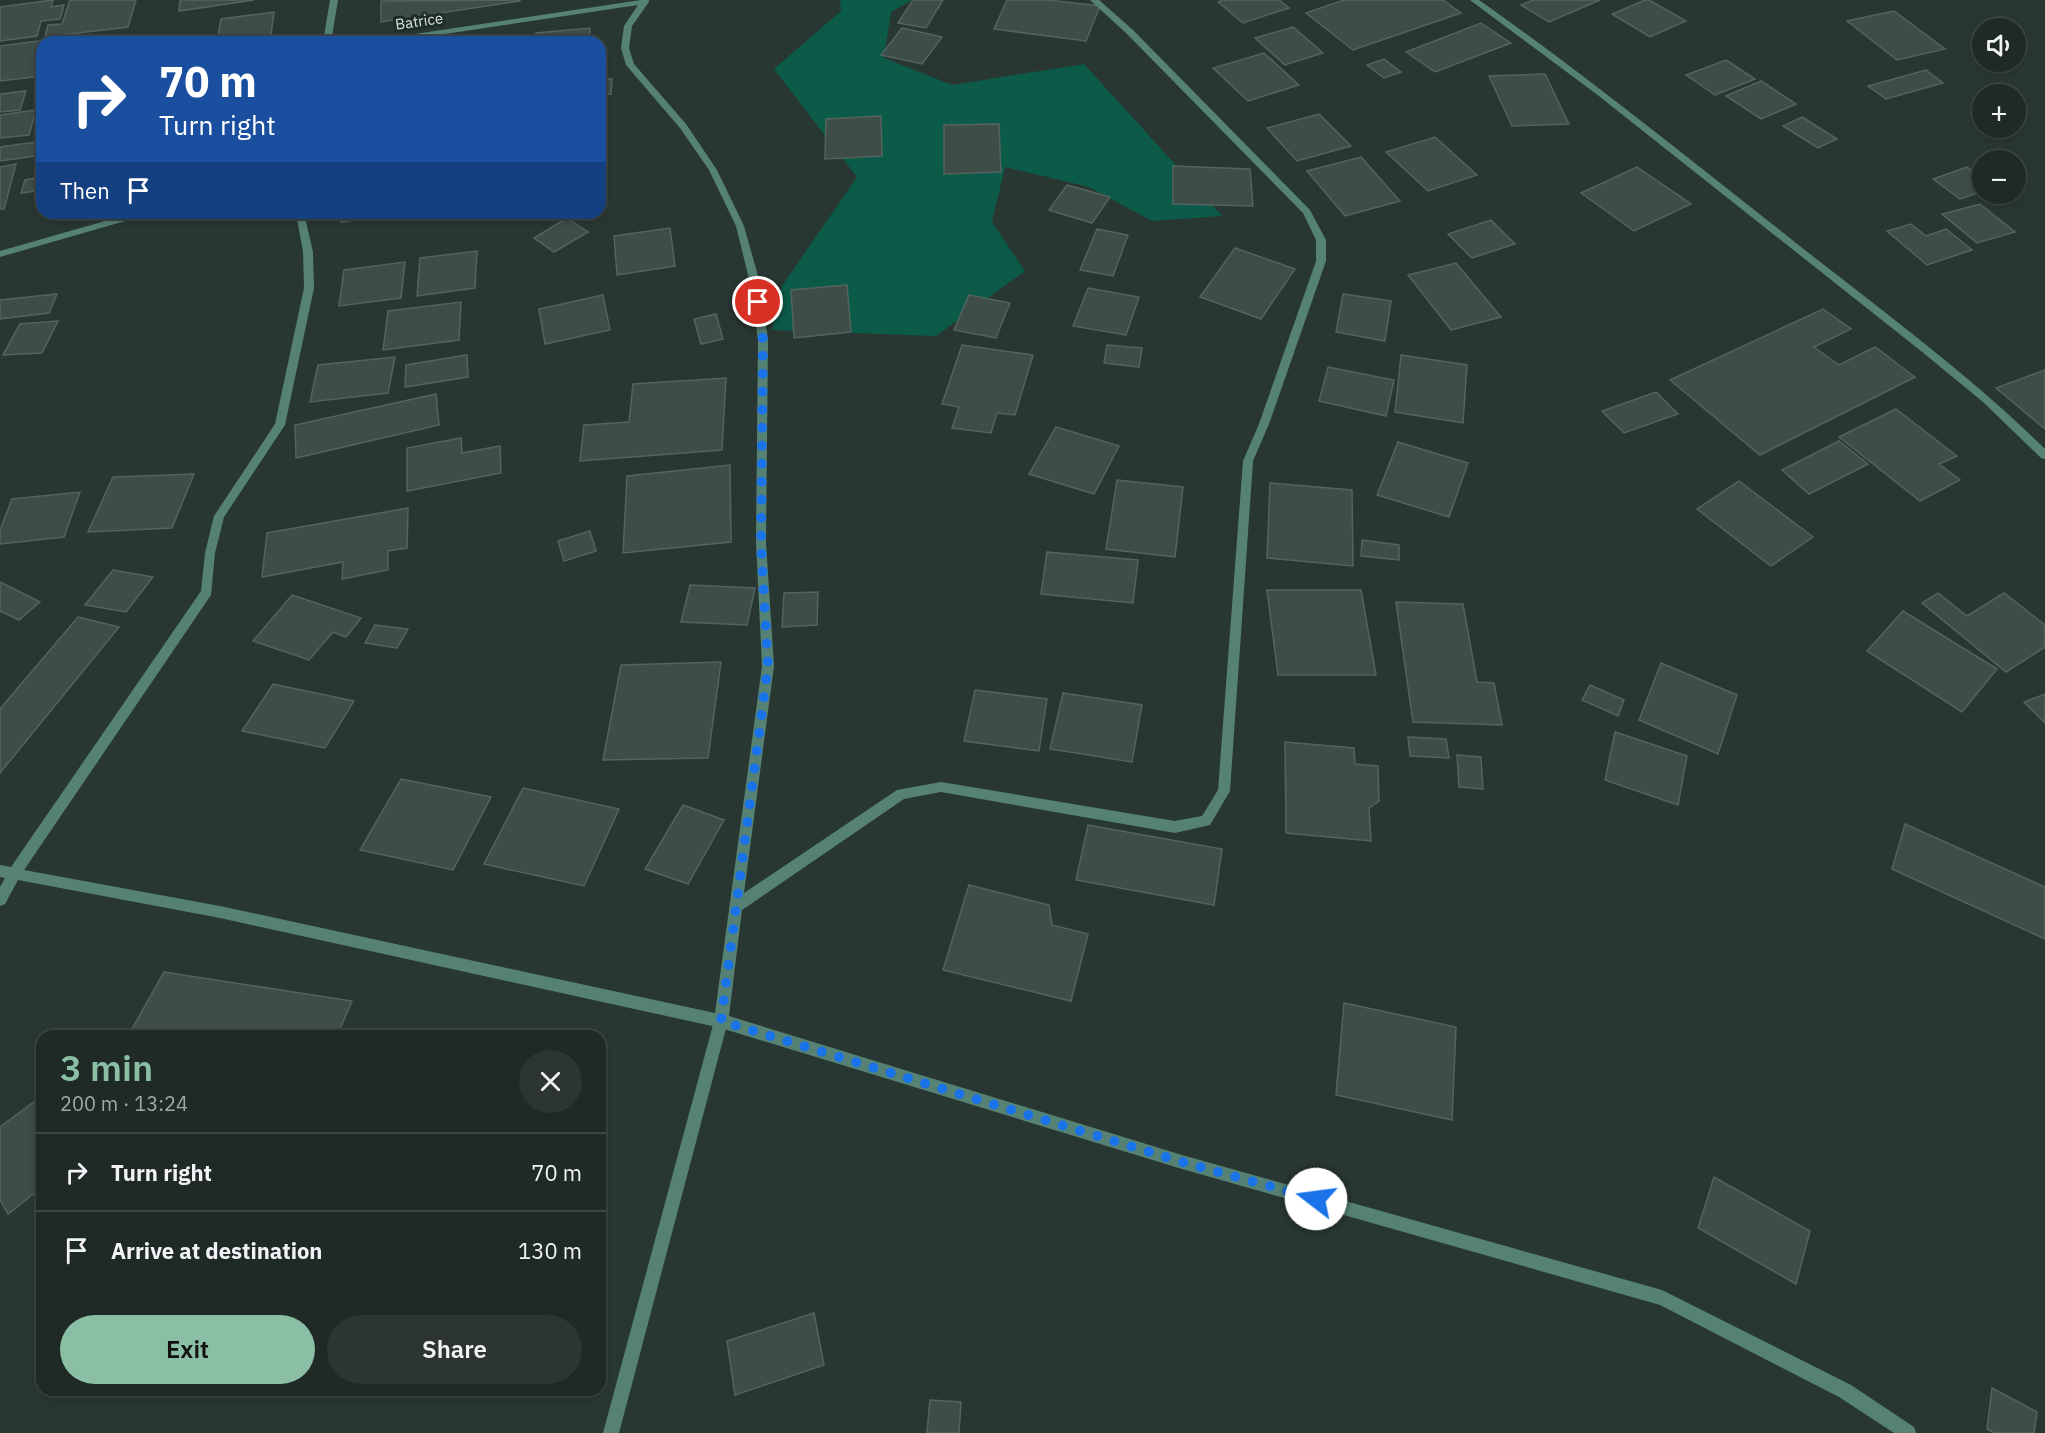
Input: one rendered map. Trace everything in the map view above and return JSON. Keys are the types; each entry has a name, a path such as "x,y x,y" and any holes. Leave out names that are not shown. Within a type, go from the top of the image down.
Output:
{"street":[{"path":"328,36 334,0"},
{"path":"737,906 901,794 941,787 1175,827 1206,821 1224,791 1248,461 1264,424 1321,261 1321,240 1307,212 1130,32 1094,0"},
{"path":"1474,0 1597,89 1934,355 2012,422 2045,455"},
{"path":"611,1433 721,1021 768,666 761,543 763,340 755,283 740,226 713,170 683,126 630,65 625,48 628,26 645,1"},
{"name":"Batrice","path":"415,36 645,1"},
{"path":"0,254 121,219"},
{"path":"0,900 7,873 207,592 210,553 219,516 280,424 309,288 308,252 301,219"},
{"path":"7,873 220,912 721,1021 1182,1162 1662,1298 1845,1391 1908,1433"}],"green space":[{"path":"840,0 912,0 891,12 884,58 952,85 1084,64 1222,216 1152,221 1089,187 1005,167 992,222 1025,271 936,336 772,330 782,286 857,177 774,69 841,11"}],"building":[{"path":"53,0 51,7 64,5 60,19 41,21 37,36 0,41 0,7"},
{"path":"70,0 136,0 128,27 45,36 48,25 62,24"},
{"path":"180,0 254,0 179,11"},
{"path":"913,0 943,0 926,28 898,23"},
{"path":"1007,0 1048,0 1100,6 1086,41 994,29"},
{"path":"1223,0 1279,0 1289,8 1243,23 1218,2"},
{"path":"1344,0 1443,0 1461,13 1353,50 1306,13"},
{"path":"1533,0 1600,0 1549,22 1521,5"},
{"path":"1649,0 1686,21 1650,37 1612,14"},
{"path":"381,1 520,1 381,22"},
{"path":"1894,11 1945,49 1897,60 1847,21"},
{"path":"274,12 271,36 218,36 221,19"},
{"path":"1481,23 1511,43 1435,72 1406,52"},
{"path":"1293,27 1323,53 1285,65 1255,38"},
{"path":"590,28 589,36 536,36 536,33"},
{"path":"902,28 942,37 922,64 881,55"},
{"path":"36,41 36,77 0,81 0,46"},
{"path":"1264,53 1299,85 1248,101 1213,68"},
{"path":"1384,59 1401,72 1384,78 1367,65"},
{"path":"1726,60 1755,79 1715,95 1686,75"},
{"path":"1926,70 1943,83 1886,99 1868,86"},
{"path":"1545,74 1569,124 1512,126 1489,76"},
{"path":"606,79 612,79 611,94 606,94"},
{"path":"1761,81 1796,104 1761,119 1726,96"},
{"path":"26,91 20,110 0,112 0,94"},
{"path":"36,110 29,135 0,138 0,115"},
{"path":"1319,114 1351,146 1297,161 1267,128"},
{"path":"881,116 882,156 825,159 826,119"},
{"path":"1802,117 1837,139 1818,148 1783,126"},
{"path":"999,124 1001,172 944,174 944,125"},
{"path":"1435,137 1477,175 1428,191 1386,152"},
{"path":"36,142 36,156 0,161 0,147"},
{"path":"1361,157 1400,201 1345,216 1307,171"},
{"path":"16,164 4,209 0,209 0,167"},
{"path":"1173,166 1250,169 1253,206 1173,204"},
{"path":"1637,167 1691,204 1634,231 1581,193"},
{"path":"1967,167 1972,171 1972,195 1960,199 1933,179"},
{"path":"36,178 36,191 21,193 25,180"},
{"path":"1067,185 1110,197 1092,223 1049,210"},
{"path":"1980,204 2015,232 1977,243 1942,214"},
{"path":"341,219 362,219 341,222"},
{"path":"565,219 588,232 554,252 534,238"},
{"path":"1491,220 1515,244 1472,258 1448,234"},
{"path":"1911,224 1926,236 1946,229 1972,250 1927,265 1887,231"},
{"path":"670,228 675,266 617,275 614,236"},
{"path":"1097,229 1128,235 1113,276 1080,270"},
{"path":"1235,248 1295,269 1261,319 1200,297"},
{"path":"477,251 475,288 417,296 420,258"},
{"path":"405,262 401,298 339,306 344,270"},
{"path":"1456,263 1501,317 1451,330 1408,275"},
{"path":"847,285 851,332 794,338 791,290"},
{"path":"1088,288 1139,297 1126,335 1073,326"},
{"path":"57,294 49,313 0,319 0,300"},
{"path":"1343,294 1391,301 1385,341 1336,332"},
{"path":"603,295 610,330 545,344 539,309"},
{"path":"969,295 1010,303 996,338 954,330"},
{"path":"461,302 459,340 383,350 388,311"},
{"path":"1823,309 1851,329 1814,347 1839,365 1875,347 1915,377 1760,455 1670,380"},
{"path":"716,314 723,339 701,344 694,319"},
{"path":"58,321 42,353 3,355 20,324"},
{"path":"962,345 1033,355 1015,415 997,413 991,433 952,428 959,407 942,404"},
{"path":"1107,345 1142,348 1139,367 1104,363"},
{"path":"467,355 468,377 405,387 406,365"},
{"path":"1401,355 1467,365 1463,423 1395,412"},
{"path":"395,357 388,393 310,402 318,365"},
{"path":"1328,367 1394,380 1386,416 1319,401"},
{"path":"2045,370 2045,429 1996,388"},
{"path":"726,378 722,450 580,461 584,425 629,422 633,384"},
{"path":"1656,392 1678,414 1624,433 1602,411"},
{"path":"436,394 439,425 296,458 295,425"},
{"path":"1896,409 1957,456 1939,464 1960,480 1920,501 1839,437"},
{"path":"1056,427 1119,446 1094,494 1029,474"},
{"path":"461,438 462,453 500,446 501,473 407,491 407,448"},
{"path":"1839,441 1868,464 1809,494 1782,470"},
{"path":"1398,442 1468,463 1449,517 1377,495"},
{"path":"730,465 731,542 623,553 627,476"},
{"path":"194,474 172,528 88,532 113,477"},
{"path":"1117,480 1183,487 1175,557 1106,549"},
{"path":"1739,481 1813,537 1771,566 1697,509"},
{"path":"1270,483 1352,490 1353,566 1267,558"},
{"path":"80,492 64,537 0,544 0,530 12,499"},
{"path":"408,508 407,548 388,551 388,570 342,579 343,562 262,577 267,533"},
{"path":"590,531 596,551 564,561 558,541"},
{"path":"1362,540 1399,545 1399,560 1361,556"},
{"path":"1047,552 1138,560 1133,603 1041,594"},
{"path":"113,570 153,577 126,612 85,605"},
{"path":"0,582 40,602 19,620 0,611"},
{"path":"690,585 755,588 747,625 681,622"},
{"path":"1267,590 1361,590 1376,675 1278,675"},
{"path":"818,592 817,625 782,627 784,593"},
{"path":"1938,593 1967,616 2004,593 2045,625 2045,647 2006,672 1922,603"},
{"path":"292,595 361,618 346,637 333,632 309,660 253,641"},
{"path":"1396,602 1463,604 1477,682 1494,683 1502,725 1413,722"},
{"path":"1903,611 1997,669 1962,712 1867,651"},
{"path":"78,617 119,627 0,773 0,709"},
{"path":"375,625 408,629 397,648 365,643"},
{"path":"721,662 708,758 603,760 621,665"},
{"path":"1661,663 1737,695 1718,754 1639,720"},
{"path":"273,684 354,701 325,748 242,731"},
{"path":"1590,685 1624,700 1618,716 1582,700"},
{"path":"975,690 1047,699 1039,751 964,741"},
{"path":"1063,693 1142,705 1132,762 1050,749"},
{"path":"2045,694 2045,723 2024,702"},
{"path":"1615,732 1687,756 1678,805 1605,780"},
{"path":"1408,737 1446,739 1449,758 1410,756"},
{"path":"1285,742 1354,748 1355,764 1378,766 1379,801 1369,808 1371,841 1286,833"},
{"path":"1457,755 1481,757 1483,789 1459,787"},
{"path":"401,779 491,797 453,870 360,850"},
{"path":"523,788 619,809 584,886 484,864"},
{"path":"683,805 724,820 688,884 645,869"},
{"path":"1905,824 2045,887 2045,939 1892,869"},
{"path":"1088,825 1222,849 1214,905 1076,880"},
{"path":"969,885 1049,905 1052,925 1088,934 1071,1001 943,970"},
{"path":"164,972 352,1001 340,1030 131,1030"},
{"path":"1344,1003 1456,1027 1452,1120 1336,1095"},
{"path":"36,1100 36,1192 8,1214 0,1200 0,1127"},
{"path":"1714,1177 1810,1231 1796,1284 1698,1228"},
{"path":"814,1313 824,1365 735,1395 727,1341"},
{"path":"1992,1388 2037,1412 2034,1433 1994,1433 1987,1429"},
{"path":"930,1400 961,1402 959,1433 927,1433"}],"route":[{"path":"758,302 763,340 761,543 768,666 721,1021 1182,1162 1316,1199"}]}
